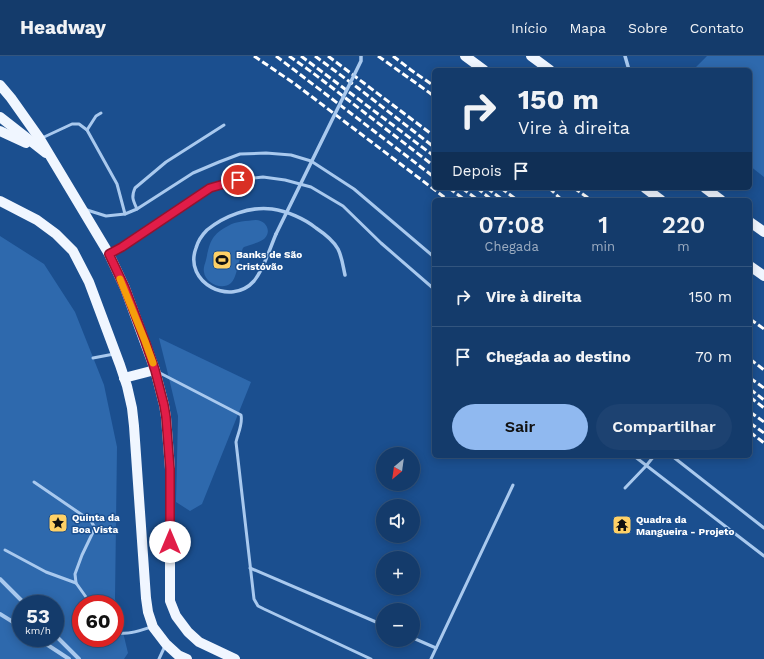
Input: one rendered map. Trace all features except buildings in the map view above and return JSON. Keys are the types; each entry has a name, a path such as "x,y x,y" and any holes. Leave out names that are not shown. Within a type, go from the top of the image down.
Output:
{"main road":[{"path":"465,56 481,68"},
{"path":"531,56 547,68"},
{"path":"0,85 11,98 51,156 109,254 125,288 155,370 166,417 170,469 170,601 176,616 193,637 199,642 235,659"},
{"path":"0,117 51,156"},
{"path":"0,131 51,156"},
{"path":"648,190 658,198"},
{"path":"708,190 718,198"},
{"path":"0,201 37,220 56,234 73,250 89,282 116,354 132,408 148,612 153,626 166,644 178,655 187,659"},
{"path":"752,223 764,232"},
{"path":"752,267 764,276"},
{"path":"124,378 155,370"}],"street":[{"path":"345,276 343,262 338,249 327,235 309,223 284,212 272,209 258,209 237,213 206,230 199,240 193,260 195,270 201,280 212,288 222,292 234,292 246,288 254,280 262,269 276,234 361,61 361,56"},
{"path":"625,56 628,68"},
{"path":"0,579 16,595"},
{"path":"0,614 12,621"},
{"path":"64,644 79,659"},
{"path":"51,647 69,659"}],"lane":[{"path":"87,130 96,116 101,113"},
{"path":"40,139 72,124 79,124 87,130 116,184 126,214"},
{"path":"137,209 132,199 135,188 166,162 224,125"},
{"path":"81,207 91,212 106,216 126,214 137,209 193,173 240,154 266,153 291,155 311,162 354,189 432,255"},
{"path":"109,254 122,247 210,188 238,180 262,177 285,180 311,187 343,206 381,243 432,287"},
{"path":"93,358 116,354"},
{"path":"155,370 240,415 242,419 242,424 236,442 254,599 258,606 371,659"},
{"path":"636,458 764,556"},
{"path":"625,488 652,458"},
{"path":"675,458 764,528"},
{"path":"34,482 91,522 95,528 75,574 76,583 85,595"},
{"path":"431,659 513,485"},
{"path":"5,550 46,572 76,583"},
{"path":"250,568 376,622"},
{"path":"124,633 133,633 153,626"},
{"path":"420,641 436,648"},
{"path":"159,659 166,644"}],"shaded area":[{"path":"707,56 764,56 764,177 752,168 752,68 695,68"},
{"name":"Banks de São Cristóvão","path":"259,220 265,224 268,229 267,235 261,241 243,248 235,277 231,283 223,286 214,285 207,279 204,272 212,240 222,229 231,224"},
{"name":"Quinta da Boa Vista","path":"0,236 44,264 75,312 104,385 117,447 115,595 72,595 72,647 124,647 124,636 128,653 124,659 0,659"},
{"path":"159,338 251,382 202,504 190,511 176,502 178,416"}],"railway":[{"path":"254,56 295,84 432,188"},
{"path":"276,56 432,175"},
{"path":"289,56 432,164"},
{"path":"301,56 432,154"},
{"path":"315,56 432,145"},
{"path":"328,56 432,134"},
{"path":"378,56 432,95"},
{"path":"393,56 432,85"},
{"path":"435,190 445,198"},
{"path":"452,190 462,198"},
{"path":"465,190 475,198"},
{"path":"480,190 490,198"},
{"path":"490,190 500,198"},
{"path":"504,190 514,198"},
{"path":"551,190 560,198"},
{"path":"577,190 588,198"},
{"path":"752,320 764,329"},
{"path":"752,361 764,370"},
{"path":"752,379 764,388"},
{"path":"752,391 764,400"},
{"path":"752,399 764,408"},
{"path":"752,413 764,422"},
{"path":"752,424 764,433"},
{"path":"752,434 764,443"}],"slow traffic":[{"path":"120,279 125,288 153,363"}],"place":[{"name":"Banks de São Cristóvão","path":"222,260"},
{"name":"Quinta da Boa Vista","path":"58,523"},
{"name":"Quadra da Mangueira - Projeto","path":"622,525"}],"route":[{"path":"170,542 170,469 164,405 155,370 145,341 125,288 109,254 122,247 210,188 238,180"}]}
